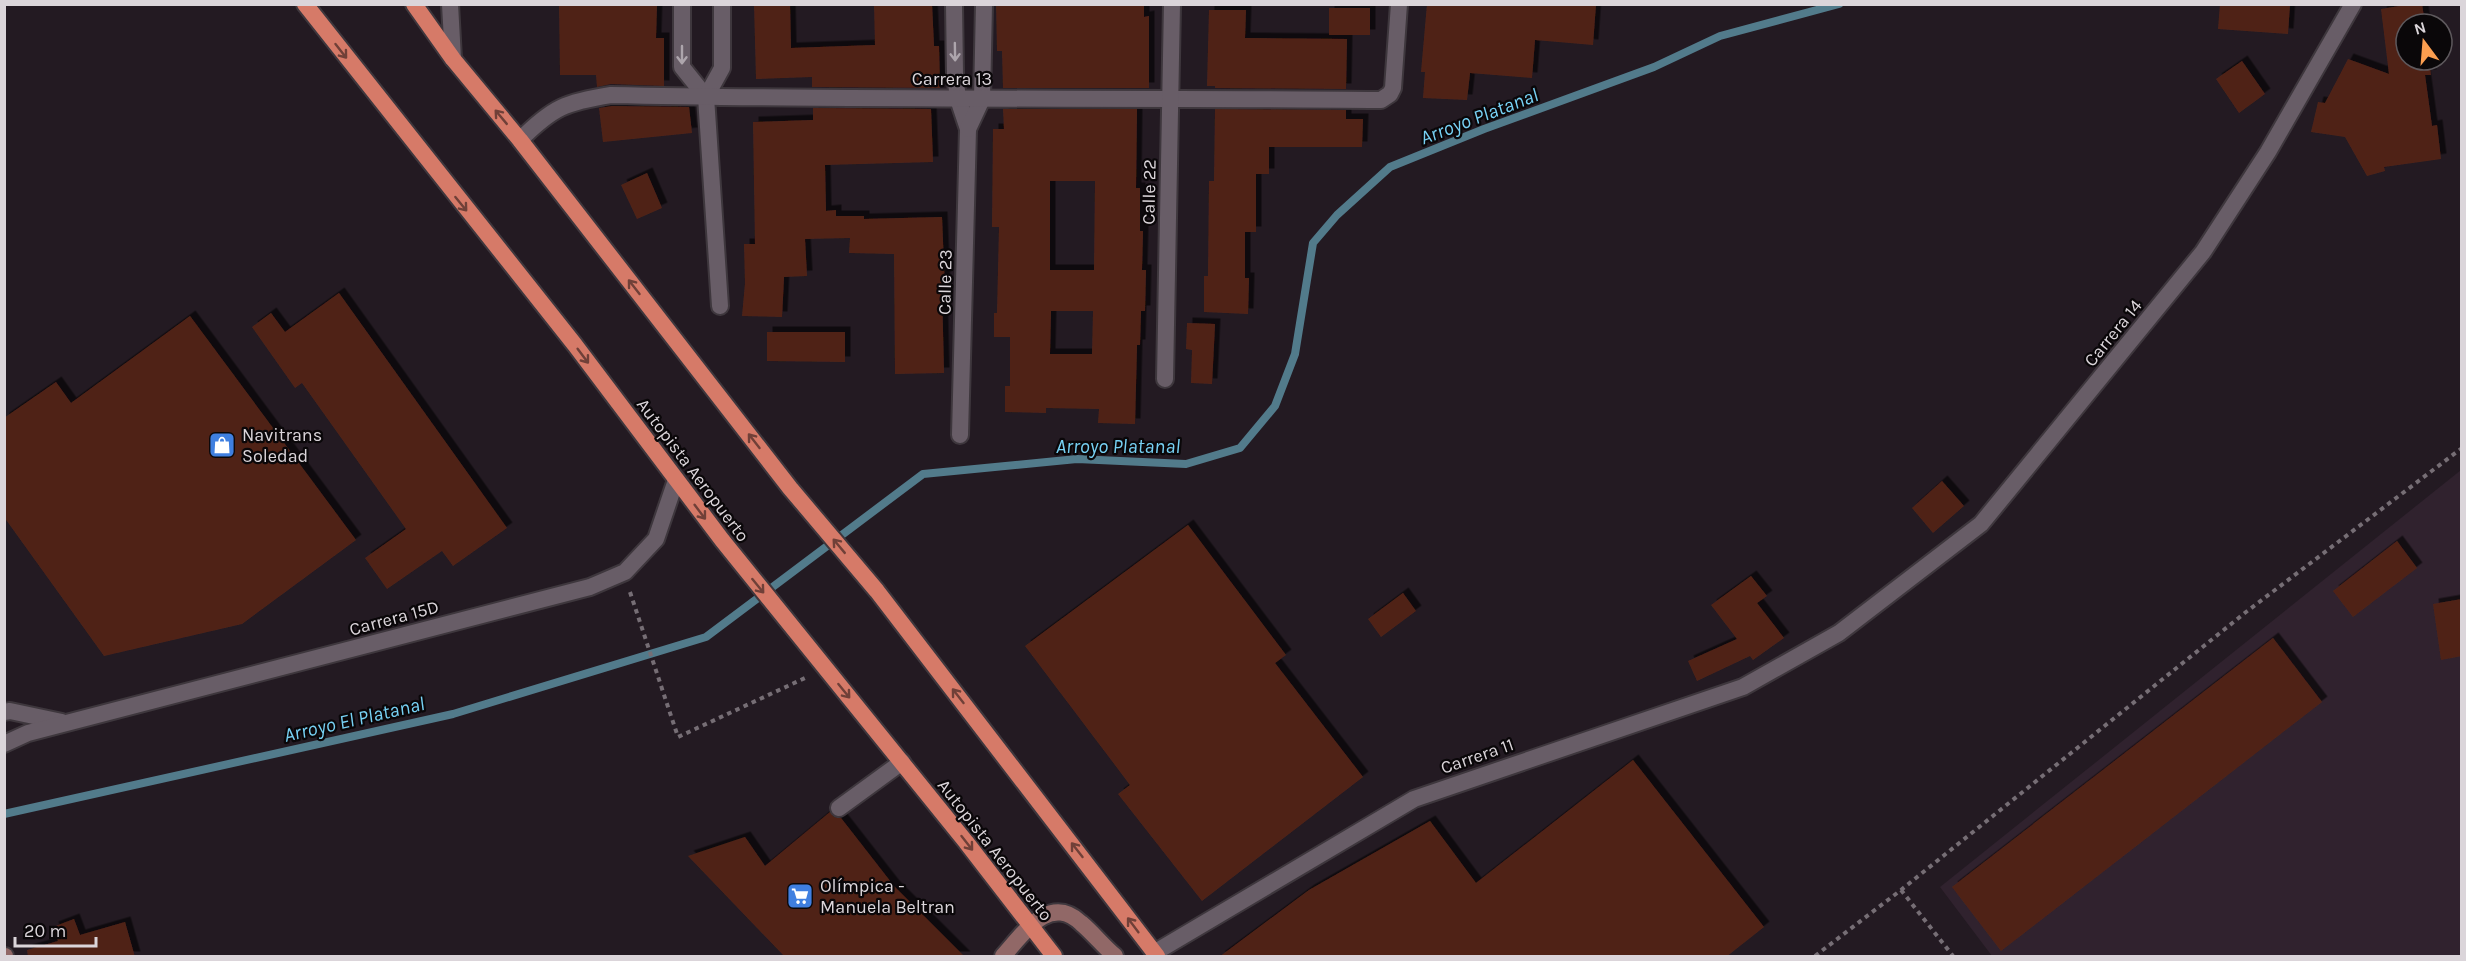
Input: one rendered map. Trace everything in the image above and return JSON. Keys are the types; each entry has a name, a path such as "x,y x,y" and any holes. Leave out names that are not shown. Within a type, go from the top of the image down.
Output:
{"highway":[{"name":"Autopista Aeropuerto","path":"304,4 575,345 722,540 966,842 1054,957"},
{"path":"414,4 453,59 520,140 790,488 877,591 1153,955"}],"main road":[{"path":"1003,957 1029,926 1050,913 1069,913 1082,923 1114,957"}],"street":[{"path":"450,4 453,59"},
{"path":"682,4 682,67 706,97"},
{"path":"720,306 706,97 722,68 722,4"},
{"name":"Calle 23","path":"954,4 955,74 958,99 968,129 960,435"},
{"name":"Calle 23","path":"968,129 982,99 984,4"},
{"name":"Calle 22","path":"1165,380 1172,4"},
{"name":"Carrera 13","path":"520,140 543,117 575,101 611,94 958,99 1171,97 1381,99 1390,94 1393,88 1399,4"},
{"name":"Carrera 14","path":"1839,633 1981,524 2112,366 2203,252 2268,152 2353,4"},
{"name":"Carrera 15D","path":"4,744 28,733 590,587 625,572 656,539 676,480"},
{"name":"Carrera 11","path":"1153,955 1414,799 1743,687 1839,633"},
{"name":"Carrera 15D","path":"4,712 10,711 68,723"},
{"path":"839,808 902,762"}],"path":[{"path":"1815,957 2246,612 2462,448"},
{"path":"632,598 678,737 825,669"},
{"path":"1901,890 1953,957"}],"shaded area":[{"path":"2461,470 2461,956 1992,956 1940,887"}],"building":[{"path":"559,4 657,4 656,38 664,38 664,86 611,84 597,87 596,75 560,75"},
{"path":"754,4 790,4 791,48 875,45 874,4 932,4 934,46 939,46 940,88 812,87 812,77 756,79"},
{"path":"996,4 1144,4 1144,17 1149,16 1149,88 1003,88 1002,51 997,51"},
{"path":"1427,4 1596,4 1593,45 1535,40 1532,78 1470,73 1467,100 1423,98 1425,72 1421,72"},
{"path":"2220,4 2290,4 2288,34 2218,29"},
{"path":"2422,4 2423,12 2394,12 2394,72 2431,72 2431,75 2425,75 2432,126 2437,125 2441,159 2384,167 2385,171 2367,176 2345,137 2311,132 2318,102 2325,103 2348,59 2389,74 2381,9"},
{"path":"1329,8 1370,8 1370,35 1329,35"},
{"path":"1209,10 1246,10 1245,38 1347,39 1346,89 1215,88 1215,86 1207,86"},
{"path":"2242,61 2265,94 2239,113 2216,79"},
{"path":"612,106 689,107 692,133 603,142 599,108"},
{"path":"813,108 931,109 933,162 825,165 826,211 836,210 836,216 864,216 864,219 942,217 945,290 942,290 944,373 895,374 894,254 849,253 850,238 805,239 807,276 784,277 782,317 742,316 745,283 744,244 755,244 753,122 813,120"},
{"path":"1003,109 1137,109 1136,188 1140,188 1140,231 1143,231 1142,270 1146,270 1145,311 1141,311 1140,345 1137,345 1135,424 1098,423 1099,409 1046,408 1046,413 1005,412 1005,386 1010,386 1010,337 994,337 994,313 997,313 999,227 992,227 993,129 1004,129","holes":["1050,181 1095,181 1094,270 1050,270","1051,311 1093,311 1092,354 1050,354"]},
{"path":"1215,109 1346,110 1346,119 1363,119 1362,147 1269,147 1269,174 1256,174 1256,232 1245,232 1245,278 1249,278 1248,314 1204,312 1204,276 1208,276 1209,181 1214,181"},
{"path":"647,173 662,208 637,219 621,185"},
{"path":"339,293 507,528 453,566 442,551 387,589 365,558 406,529 302,383 295,388 252,327 271,313 285,332"},
{"path":"190,316 356,540 242,624 104,656 4,517 4,418 56,382 71,403"},
{"path":"1187,323 1215,324 1212,384 1191,383 1192,350 1186,349"},
{"path":"767,332 845,332 845,362 767,361"},
{"path":"1942,481 1964,506 1933,533 1912,508"},
{"path":"1188,525 1286,655 1275,663 1363,777 1202,901 1118,794 1130,785 1025,646"},
{"path":"2397,541 2417,568 2353,617 2333,591"},
{"path":"1751,576 1767,596 1757,603 1784,638 1753,660 1750,656 1697,681 1688,661 1737,639 1711,605"},
{"path":"1403,593 1416,611 1381,637 1368,619"},
{"path":"2462,599 2462,656 2441,660 2433,604"},
{"path":"2273,638 2322,702 2001,951 1952,887"},
{"path":"1633,760 1764,927 1726,957 1219,957 1309,890 1430,821 1476,883"},
{"name":"Olímpica - Manuela Beltran","path":"830,812 834,817 841,818 894,886 965,957 785,957 688,856 745,837 765,866"},
{"path":"74,919 80,935 125,922 135,957 28,957 27,950 58,941 53,927"}],"waterway":[{"name":"Arroyo Platanal","path":"4,814 453,714 706,637 923,474 1077,459 1186,464 1240,448 1275,406 1295,354 1313,243 1337,215 1390,167 1484,129 1654,67 1720,36 1839,4"}],"place":[{"name":"Navitrans Soledad","path":"222,445"},
{"name":"Olímpica - Manuela Beltran","path":"800,896"}],"water label":[{"name":"Arroyo El Platanal","path":"354,719"}]}
